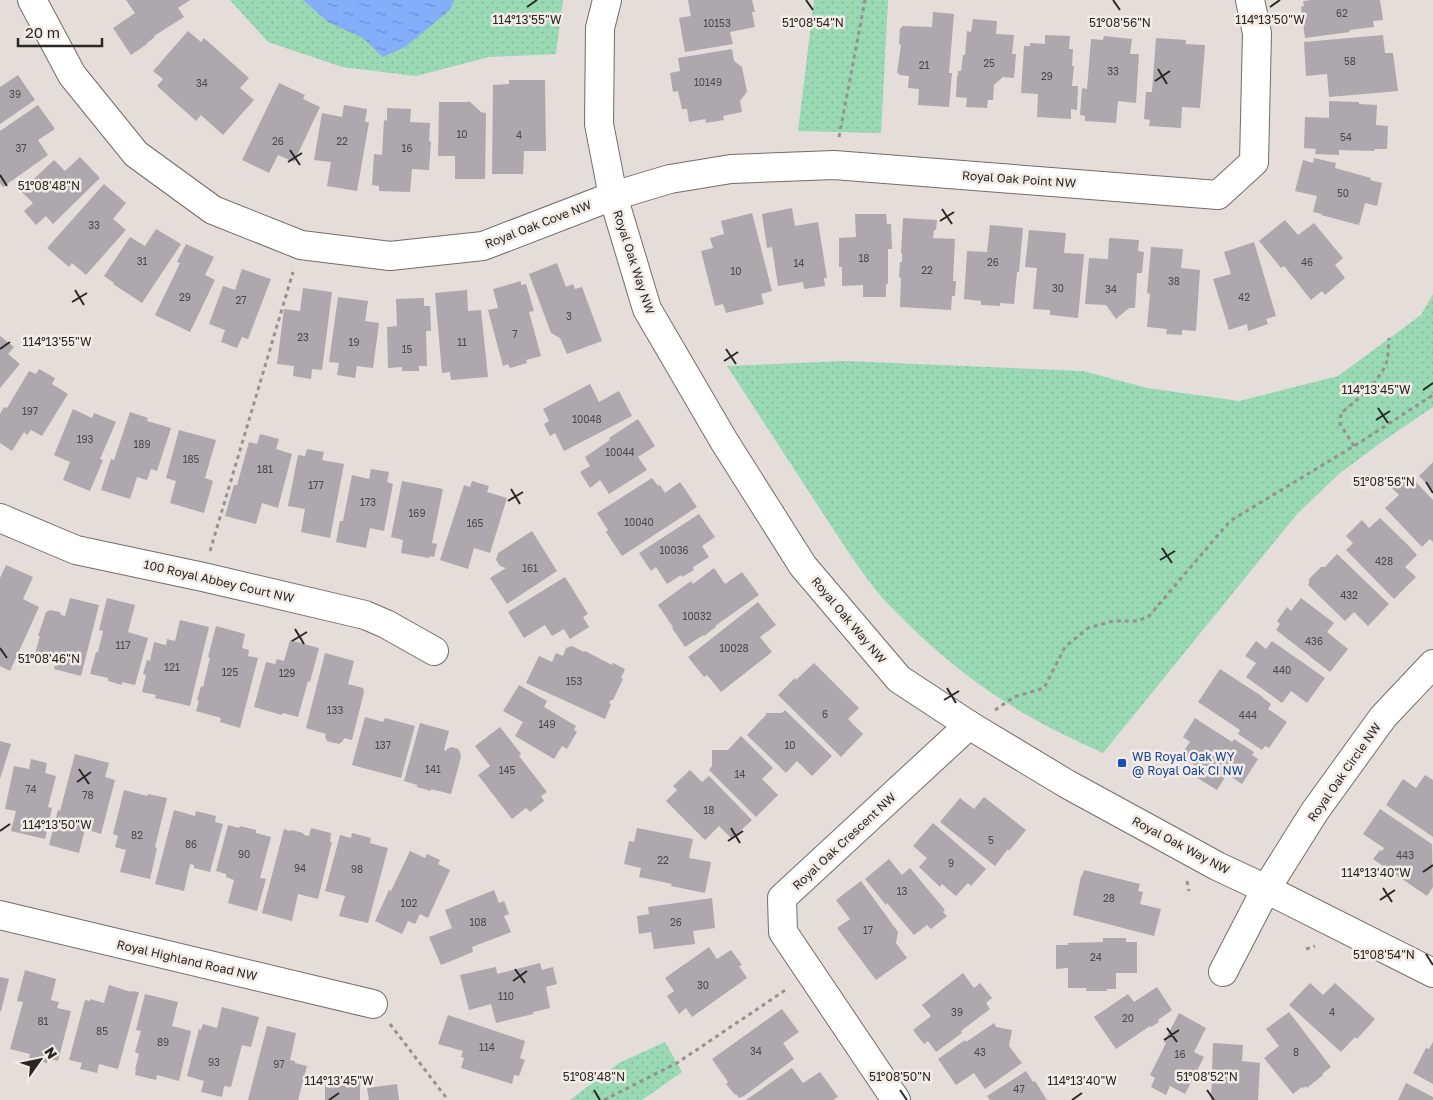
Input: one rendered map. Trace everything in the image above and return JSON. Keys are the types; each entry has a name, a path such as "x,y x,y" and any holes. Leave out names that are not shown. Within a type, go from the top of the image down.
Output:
{"street":[{"name":"Royal Oak Cove NW","path":"32,0 72,75 136,154 213,210 301,245 390,256 483,246 612,196"},
{"name":"Royal Oak Way NW","path":"607,0 600,28 599,124 612,196 647,309 724,442 804,566 899,679 969,725 1067,784 1217,866 1433,973"},
{"name":"Royal Oak Point NW","path":"612,196 670,179 731,169 834,165 1218,195 1254,162 1257,33 1250,0"},
{"name":"100 Royal Abbey Court NW","path":"0,518 76,550 203,577 365,615 386,624 434,651"},
{"name":"Royal Oak Circle NW","path":"1223,972 1266,889 1315,811 1383,717 1433,664"},
{"name":"Royal Oak Crescent NW","path":"896,1100 783,932 782,898 969,725"},
{"name":"Royal Highland Road NW","path":"0,915 373,1004"}],"path":[{"path":"834,165 865,0"},
{"path":"203,577 301,245"},
{"path":"1354,446 1340,424 1341,413 1374,382 1385,366 1389,338"},
{"path":"969,725 1014,697 1044,688 1065,647 1088,628 1113,621 1138,621 1149,616 1230,521 1354,446 1433,395"},
{"path":"604,1100 677,1063 811,974"},
{"path":"373,1004 448,1100"}],"green space":[{"path":"230,0 563,0 556,54 489,57 416,76 342,67 268,42"},
{"path":"814,0 888,0 881,133 798,131"},
{"path":"1433,294 1433,407 1340,473 1297,514 1103,753 1041,723 995,696 944,657 889,605 849,553 727,366 845,361 1083,371 1147,388 1239,401 1338,376 1421,315"},
{"path":"665,1042 682,1072 642,1100 570,1100 619,1063"}],"water":[{"path":"303,0 454,0 450,10 405,47 383,57 363,38 328,22"}],"building":[{"path":"126,0 190,0 178,8 184,17 154,36 147,44 131,55 113,28 135,13"},
{"path":"688,0 752,0 755,12 752,12 755,27 730,32 733,44 685,52 679,18 691,16"},
{"path":"1380,0 1383,20 1373,21 1374,27 1305,38 1301,7 1304,6 1303,1"},
{"path":"933,12 954,14 949,73 952,73 949,107 918,105 919,89 908,88 909,76 897,73 901,45 899,44 900,28 902,26 932,27"},
{"path":"973,19 997,21 996,34 1014,35 1012,54 1016,54 1014,78 1003,77 994,85 993,100 988,100 987,108 966,107 967,98 956,97 958,71 961,71 963,55 965,55 967,31 971,32"},
{"path":"188,31 201,42 204,38 249,78 240,88 254,100 223,135 201,115 196,121 157,86 163,79 153,71"},
{"path":"1045,35 1070,36 1069,49 1073,49 1072,66 1074,66 1072,86 1078,86 1077,110 1071,109 1071,119 1037,117 1038,94 1021,93 1024,46 1030,46 1030,43 1045,44"},
{"path":"1383,35 1385,53 1393,53 1398,91 1329,97 1327,74 1306,76 1304,42"},
{"path":"1104,36 1132,39 1130,54 1139,54 1136,103 1118,101 1116,123 1085,121 1085,116 1080,115 1082,88 1087,89 1091,39 1103,40"},
{"path":"1156,38 1186,40 1186,44 1205,45 1200,108 1182,107 1181,128 1149,126 1150,120 1144,119 1146,92 1152,92"},
{"path":"732,49 734,61 742,67 747,92 740,101 742,112 723,116 724,120 706,123 705,119 689,122 687,109 682,109 678,91 673,92 670,73 680,71 678,58"},
{"path":"18,75 35,100 0,124 0,87"},
{"path":"509,80 545,80 546,151 524,151 523,174 492,174 493,85 509,84"},
{"path":"279,83 305,95 303,99 320,107 294,162 278,155 269,173 242,160"},
{"path":"469,101 481,112 486,113 485,179 455,179 455,156 438,156 439,102"},
{"path":"1329,101 1377,105 1376,125 1388,126 1387,149 1375,149 1374,151 1339,150 1339,155 1315,154 1316,149 1304,148 1305,117 1329,118"},
{"path":"38,105 55,129 38,140 48,155 3,187 0,183 0,131"},
{"path":"344,105 367,109 365,122 369,122 357,191 327,186 331,162 314,160 322,113 342,117"},
{"path":"387,108 411,109 410,122 430,123 429,170 412,169 410,192 379,191 379,186 372,185 374,154 382,155 384,120 387,121"},
{"path":"80,157 100,178 53,224 46,216 36,225 24,211 33,203 21,191 54,160 65,171"},
{"path":"1314,158 1336,163 1335,168 1382,183 1377,206 1365,203 1359,225 1313,212 1317,196 1295,191 1303,160 1313,163"},
{"path":"104,184 126,203 113,219 126,230 86,275 72,263 69,267 47,248"},
{"path":"792,208 795,226 818,222 827,278 824,278 825,286 804,289 803,282 778,286 772,247 767,248 762,214"},
{"path":"752,213 772,291 761,294 764,304 726,313 723,304 715,306 701,251 713,248 710,238 724,234 721,221"},
{"path":"855,214 886,214 887,224 891,224 892,249 888,249 886,297 863,297 863,285 842,286 842,267 839,267 839,238 856,237"},
{"path":"903,218 937,220 933,238 955,239 953,281 956,281 955,296 952,296 951,310 900,307 901,278 899,277 900,262 902,262"},
{"path":"1285,220 1298,235 1314,223 1343,258 1335,265 1345,278 1325,295 1322,291 1311,300 1284,266 1281,268 1259,241"},
{"path":"990,225 1023,228 1014,304 1000,303 1000,306 981,305 981,301 964,299 967,251 987,252"},
{"path":"156,229 181,244 142,303 104,276 130,237 145,246"},
{"path":"1029,230 1066,233 1064,253 1084,254 1078,318 1050,315 1050,310 1033,309 1037,268 1025,267"},
{"path":"1109,238 1139,240 1138,251 1144,252 1142,273 1137,273 1135,308 1129,308 1116,319 1106,305 1085,304 1089,258 1108,259"},
{"path":"1254,242 1276,316 1266,319 1268,324 1248,331 1247,324 1229,330 1213,279 1231,274 1224,252"},
{"path":"186,244 214,257 205,275 215,280 190,332 155,315 180,263 177,262"},
{"path":"1151,247 1183,249 1181,268 1200,270 1196,331 1182,330 1182,335 1166,334 1167,329 1147,327 1150,294 1147,293"},
{"path":"557,263 566,287 573,284 575,289 582,287 602,341 567,354 560,338 551,333 529,274"},
{"path":"242,269 271,279 248,339 242,337 237,348 221,342 225,330 209,324 223,286 235,290"},
{"path":"521,281 521,285 526,284 534,311 529,312 541,356 526,360 527,363 510,368 508,364 503,366 488,310 498,308 493,289"},
{"path":"303,288 332,292 322,370 312,369 311,379 293,376 294,366 277,364 284,309 300,311"},
{"path":"467,290 468,311 481,310 488,377 451,380 450,372 442,373 435,293"},
{"path":"338,297 368,301 365,321 379,323 373,368 357,366 355,378 337,375 339,363 329,362"},
{"path":"424,298 424,306 430,306 431,331 426,331 427,366 419,366 419,371 402,371 402,367 388,368 387,327 397,326 396,299"},
{"path":"0,336 14,347 8,354 20,364 0,388"},
{"path":"39,369 55,378 52,384 68,394 42,436 31,430 27,435 24,432 12,451 0,443 0,414 4,407 7,408 29,371 36,374"},
{"path":"590,384 599,402 619,391 632,416 564,451 555,433 550,436 544,424 549,421 543,409"},
{"path":"73,409 92,418 94,413 116,422 100,459 103,460 90,491 63,480 70,462 54,455"},
{"path":"130,412 148,418 147,421 171,428 157,471 151,469 147,480 137,477 130,499 101,490 111,459 114,460"},
{"path":"638,419 655,446 638,457 647,470 609,494 600,480 590,488 580,472 590,466 585,457"},
{"path":"179,430 216,440 205,478 213,481 204,513 170,503 176,481 166,478"},
{"path":"260,434 279,439 276,449 292,454 278,508 262,503 256,524 225,516 234,485 237,485 249,442 257,444"},
{"path":"307,449 324,452 322,460 344,464 330,538 301,532 305,509 288,506 298,455 305,456"},
{"path":"1433,462 1433,490 1419,476"},
{"path":"371,469 389,472 387,482 393,484 384,531 370,528 366,548 336,542 340,521 343,521 352,475 369,479"},
{"path":"1404,474 1411,481 1413,479 1433,500 1433,542 1430,539 1422,547 1385,508 1399,495 1391,487"},
{"path":"652,478 665,493 680,482 697,507 622,556 606,532 608,530 597,513"},
{"path":"402,481 443,489 432,543 437,544 434,557 430,556 429,558 401,553 403,540 391,537"},
{"path":"472,481 489,486 487,492 507,498 490,553 474,548 468,569 440,560 464,485 470,487"},
{"path":"699,514 715,537 702,546 709,557 693,567 694,570 682,577 681,575 667,584 656,567 651,571 639,553"},
{"path":"1380,518 1417,555 1405,567 1416,577 1394,599 1346,550 1353,543 1346,536 1362,520 1369,528"},
{"path":"532,531 557,571 507,604 490,578 506,568 500,566 496,560 498,553"},
{"path":"1337,554 1389,604 1368,626 1354,612 1345,621 1308,585 1309,579 1321,567 1325,567"},
{"path":"6,565 33,577 23,599 39,607 10,671 0,666 0,578"},
{"path":"714,568 725,584 742,572 759,595 704,636 685,647 658,605 691,581 693,584"},
{"path":"565,577 588,614 583,617 589,627 570,639 564,629 552,636 545,625 524,638 508,612"},
{"path":"70,598 99,605 81,676 54,669 56,662 34,657 40,636 38,636 46,612 50,610 60,612 61,615 65,616"},
{"path":"107,598 135,605 128,632 148,638 135,685 122,682 122,685 108,681 108,678 90,674 103,631 99,630"},
{"path":"1301,598 1334,623 1327,632 1348,649 1330,672 1276,630 1280,624 1277,621 1287,607 1291,611"},
{"path":"758,602 776,625 760,637 772,652 721,692 707,675 704,677 688,657"},
{"path":"180,620 209,627 190,706 155,698 156,695 142,692 146,675 143,674 147,660 150,661 154,642 166,645 167,639 175,641"},
{"path":"216,626 245,634 242,648 249,650 248,656 258,658 240,728 220,722 221,718 196,711 199,701 197,700 201,686 203,687"},
{"path":"290,640 319,648 298,717 283,713 282,715 254,707 266,662 275,664 277,659 284,661"},
{"path":"1256,641 1266,649 1272,641 1325,678 1307,703 1291,691 1282,703 1246,677 1256,663 1245,656"},
{"path":"572,646 612,665 613,663 625,669 621,678 623,679 613,700 609,703 611,704 605,719 526,683 539,656 552,662 556,653 563,656 566,648"},
{"path":"325,653 354,661 348,684 363,688 364,692 352,740 344,738 339,744 327,741 326,734 306,728"},
{"path":"814,663 859,708 848,719 863,734 841,757 778,695"},
{"path":"1220,669 1263,697 1271,704 1268,709 1287,722 1269,748 1265,746 1262,750 1238,734 1240,730 1198,702"},
{"path":"519,685 547,701 544,707 576,726 574,730 577,732 567,749 562,746 554,759 515,736 523,722 503,711"},
{"path":"785,710 832,756 812,776 797,761 786,773 747,735 766,713 782,713"},
{"path":"365,717 383,722 385,718 415,726 401,778 352,765"},
{"path":"1195,718 1232,742 1234,739 1254,752 1252,755 1258,759 1242,784 1227,774 1217,790 1191,774 1196,766 1180,756 1190,742 1183,737"},
{"path":"420,723 449,731 444,750 446,751 452,747 460,752 461,757 451,794 431,789 431,791 404,781"},
{"path":"500,727 521,754 519,756 547,792 541,796 544,801 530,812 526,808 512,819 478,775 490,766 475,746"},
{"path":"741,736 773,768 762,779 778,795 756,817 709,770 712,766 712,750 728,750"},
{"path":"0,741 11,744 0,779"},
{"path":"75,754 109,763 105,777 115,780 101,834 85,829 79,853 49,845"},
{"path":"31,759 47,763 45,773 56,776 48,807 52,808 45,839 11,831 16,811 5,809 14,766 29,769"},
{"path":"690,770 702,782 709,776 752,820 732,839 719,826 705,840 666,801 677,790 673,786"},
{"path":"1425,775 1433,780 1433,837 1386,805 1403,779 1416,788"},
{"path":"124,790 147,796 148,794 167,798 155,847 157,848 150,879 120,872 126,850 115,847 118,836 113,834"},
{"path":"984,797 1026,830 995,866 940,822 960,798 974,809"},
{"path":"1380,809 1432,844 1433,887 1427,896 1373,859 1384,848 1363,834"},
{"path":"174,810 195,816 196,811 216,816 215,822 223,824 210,872 194,868 194,865 190,864 184,891 155,884"},
{"path":"933,823 986,869 971,886 968,883 956,896 942,884 940,887 919,867 927,858 913,846"},
{"path":"228,825 256,830 256,833 271,837 260,878 266,879 257,911 228,903 234,880 226,877 226,874 216,871"},
{"path":"311,828 331,833 330,842 332,842 318,899 298,894 292,921 262,913 284,829 309,836"},
{"path":"637,828 693,839 689,858 711,862 705,893 639,877 641,868 624,864 629,841 634,842"},
{"path":"352,833 371,838 370,843 388,848 368,923 339,916 345,896 325,891 340,835 351,838"},
{"path":"410,851 425,858 427,854 440,860 438,864 450,870 428,918 420,914 415,924 408,921 402,934 375,921"},
{"path":"889,859 902,875 910,868 945,910 943,912 947,916 931,929 927,925 914,935 865,879"},
{"path":"1084,870 1140,884 1138,891 1143,892 1140,904 1161,909 1154,936 1073,915"},
{"path":"861,881 898,932 896,943 907,958 876,980 837,928 850,919 836,900"},
{"path":"494,890 499,903 504,901 509,914 504,916 511,932 472,947 473,952 441,965 429,937 452,928 445,910"},
{"path":"712,898 715,928 693,931 695,944 654,949 651,932 639,934 637,916 649,914 648,907"},
{"path":"1103,938 1126,938 1126,942 1137,942 1137,973 1116,973 1116,989 1107,989 1107,991 1086,991 1087,988 1068,988 1068,968 1056,969 1056,945 1103,942"},
{"path":"709,947 717,959 731,950 742,965 739,966 747,978 692,1017 686,1008 679,1014 667,996 674,991 665,978"},
{"path":"540,963 542,970 553,967 557,984 546,987 550,1008 496,1023 491,1004 469,1010 460,975 496,967 497,974"},
{"path":"25,970 56,979 51,1000 59,1002 57,1008 71,1011 58,1061 48,1058 47,1063 29,1058 30,1054 10,1049 23,1002 17,1001"},
{"path":"963,973 974,988 980,983 992,998 986,1003 990,1009 936,1052 928,1041 924,1044 913,1030 931,1016 922,1005"},
{"path":"0,977 9,979 1,1011 0,1011"},
{"path":"1310,983 1323,995 1335,983 1375,1019 1357,1039 1355,1037 1341,1052 1289,1005"},
{"path":"109,985 131,992 139,992 118,1069 99,1064 97,1073 80,1069 82,1063 69,1060 85,1000 90,1001 90,999 104,1003"},
{"path":"1157,987 1172,1010 1158,1020 1159,1022 1116,1049 1094,1017 1128,994 1134,1002"},
{"path":"145,994 178,1002 172,1026 191,1031 179,1081 157,1075 156,1080 135,1075 139,1054 135,1052 141,1031 136,1030"},
{"path":"222,1007 259,1017 251,1047 242,1045 231,1087 224,1086 222,1097 201,1092 204,1081 187,1076 199,1029 201,1030 203,1024 217,1028"},
{"path":"782,1009 799,1032 783,1043 794,1059 739,1098 726,1084 728,1082 712,1059"},
{"path":"1289,1012 1331,1067 1307,1088 1306,1086 1302,1087 1293,1094 1264,1058 1279,1046 1266,1029"},
{"path":"1179,1013 1206,1028 1194,1052 1204,1057 1185,1094 1170,1086 1166,1095 1151,1087 1155,1078 1150,1075"},
{"path":"448,1015 525,1041 520,1058 525,1060 519,1076 514,1075 512,1084 461,1068 464,1058 461,1057 463,1051 438,1044"},
{"path":"994,1023 996,1027 1012,1030 1009,1046 1022,1063 985,1089 974,1073 956,1085 938,1059"},
{"path":"267,1026 296,1033 290,1060 307,1066 298,1100 248,1100"},
{"path":"1433,1042 1433,1084 1413,1073 1426,1048 1429,1049"},
{"path":"1213,1043 1243,1045 1242,1061 1260,1063 1258,1100 1211,1100"},
{"path":"792,1068 803,1083 820,1072 838,1097 833,1100 746,1100"},
{"path":"1026,1071 1047,1100 990,1100 987,1096"},
{"path":"340,1075 360,1075 360,1100 325,1100 325,1077 340,1077"},
{"path":"1406,1083 1433,1097 1433,1100 1398,1100"},
{"path":"397,1084 399,1100 369,1100 367,1088"}],"place":[{"name":"WB Royal Oak WY @ Royal Oak CI NW","path":"1122,763"}]}
